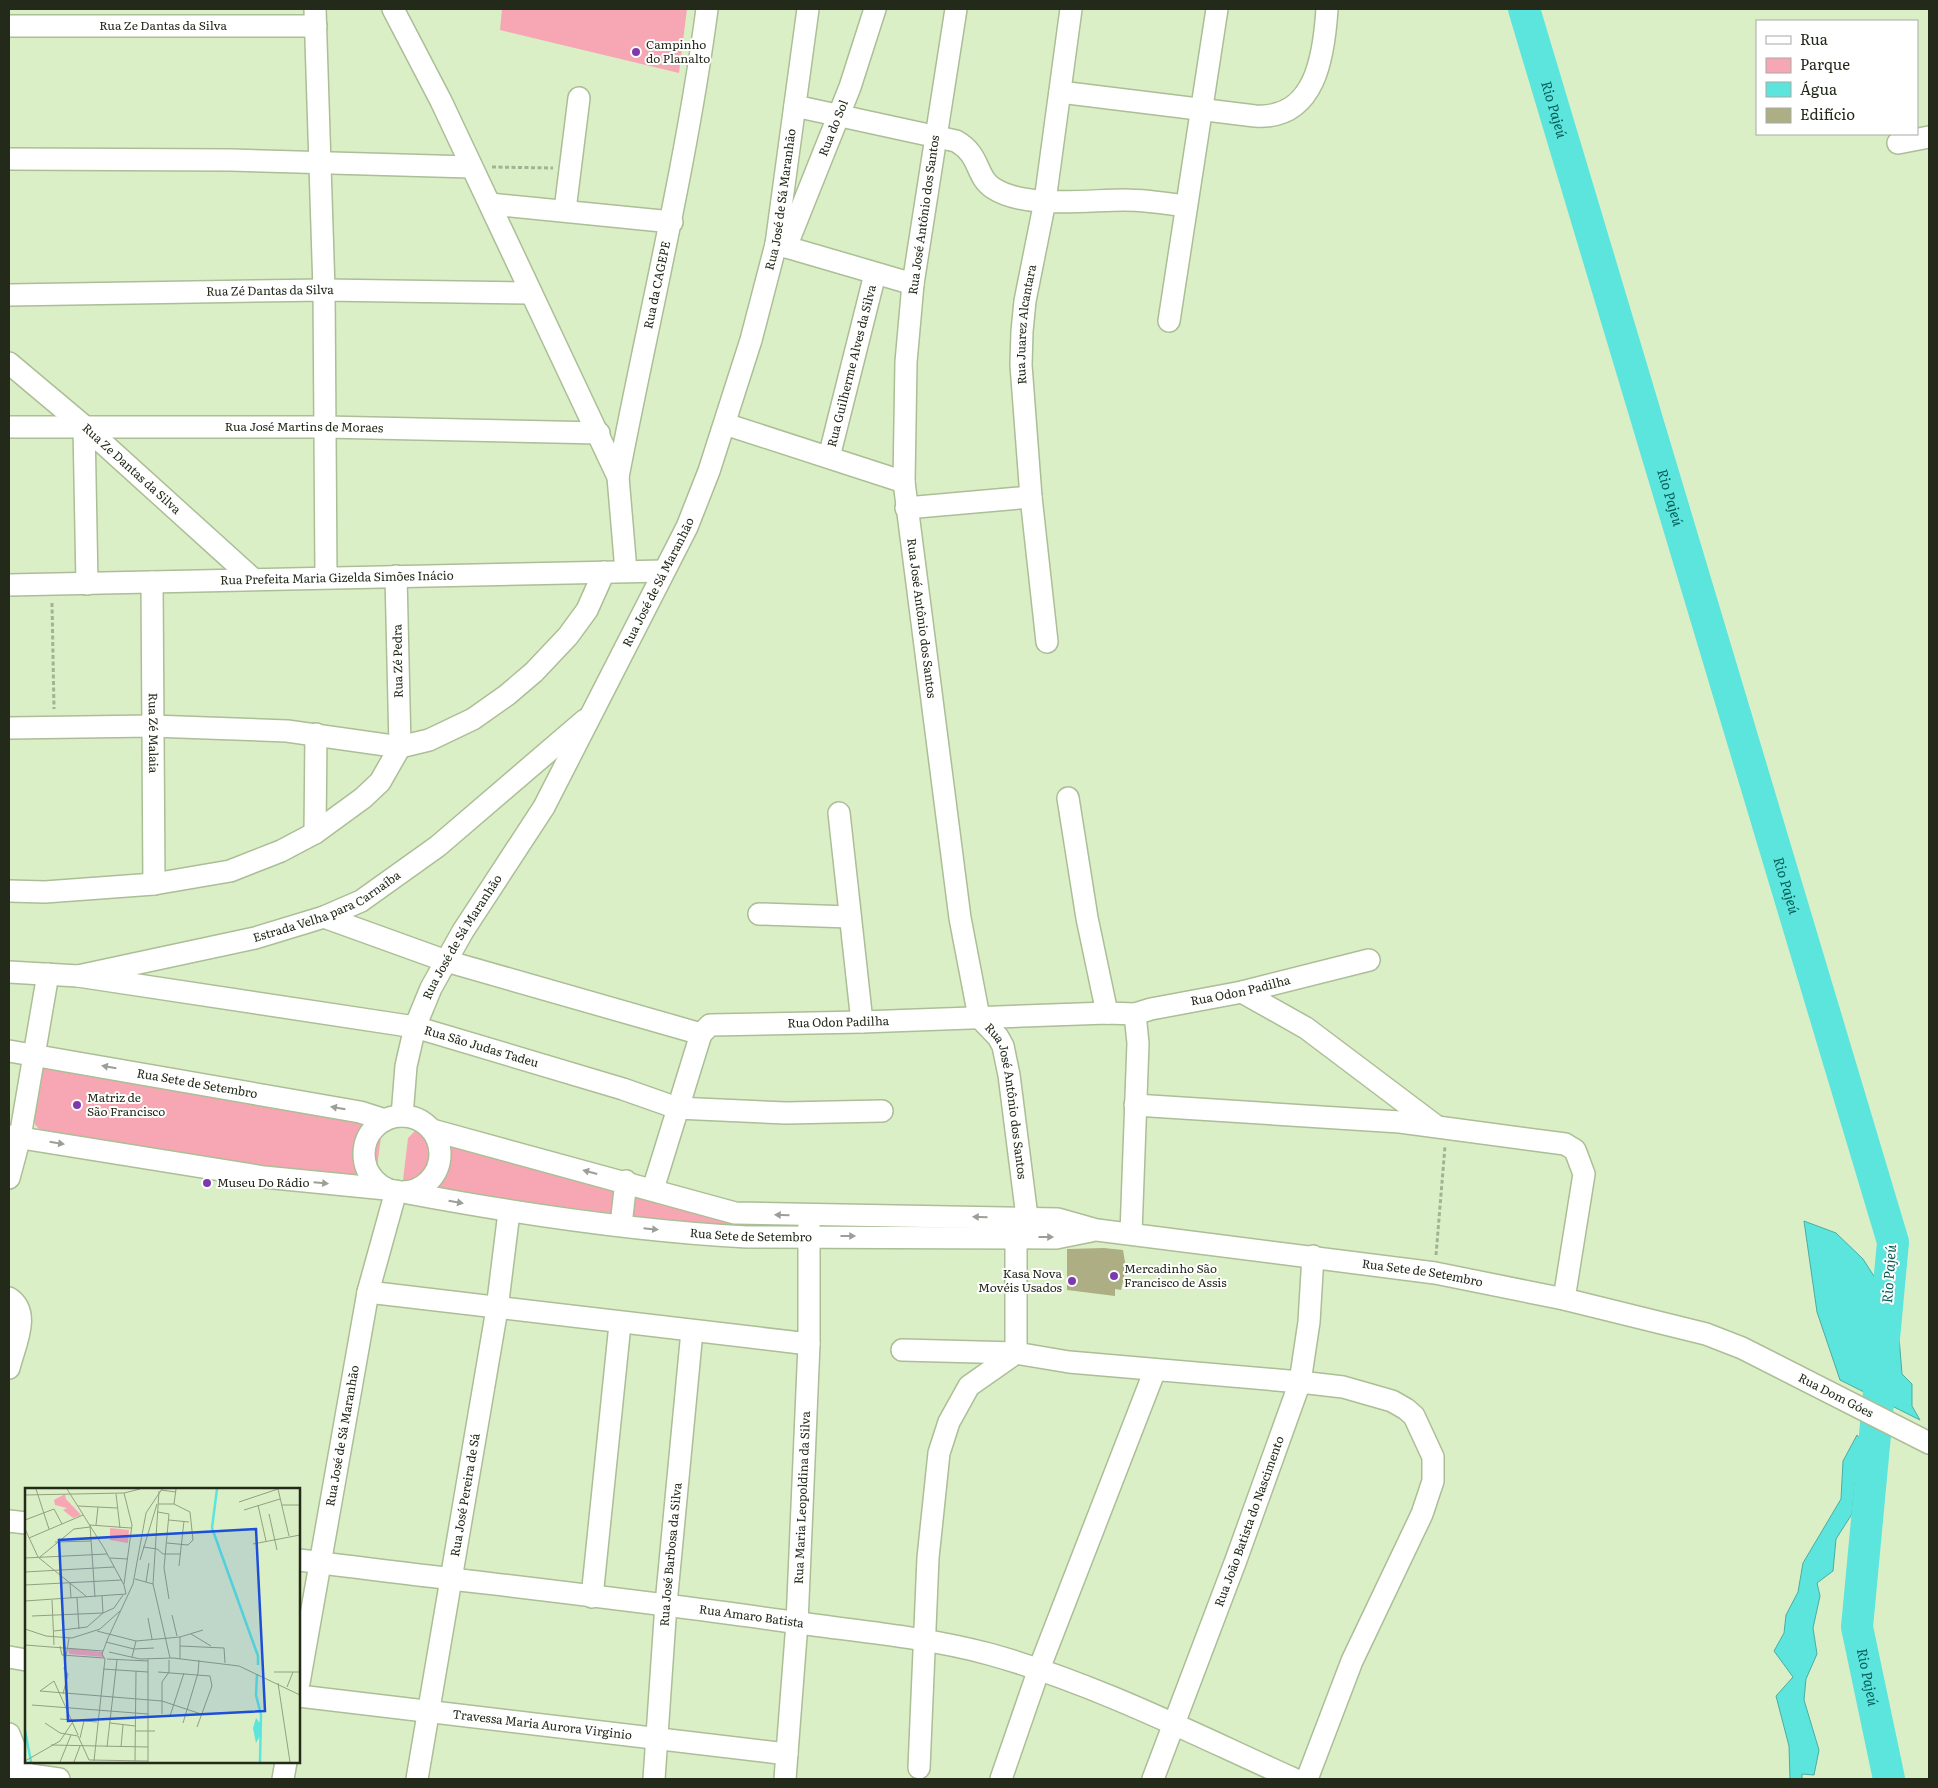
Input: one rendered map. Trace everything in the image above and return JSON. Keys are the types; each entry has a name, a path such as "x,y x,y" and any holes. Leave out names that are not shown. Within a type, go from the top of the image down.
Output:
{"street":[{"path":"393,9 441,101 470,167 490,204 618,476 626,572"},
{"name":"Rua da CAGEPE","path":"618,476 672,222 696,92 707,9"},
{"name":"Rua José de Sá Maranhão","path":"393,1118 415,1027 431,988 544,806 687,527 725,424 781,245 795,106 808,9"},
{"name":"Rua do Sol","path":"781,245 838,117 874,9"},
{"name":"Rua José Antônio dos Santos","path":"956,9 913,284 906,362 904,482 960,918 979,1018 998,1037 1003,1046 1009,1075 1027,1218"},
{"name":"Rua Juarez Alcantara","path":"1047,642 1031,497 1021,365 1022,331 1025,301 1045,201 1072,9"},
{"path":"1169,321 1185,206 1217,9"},
{"path":"1060,92 1269,117 1289,110 1310,89 1318,72 1324,43 1327,9"},
{"path":"315,17 324,290 326,577"},
{"name":"Rua Ze Dantas da Silva","path":"9,26 315,17"},
{"path":"564,210 568,168 579,98"},
{"path":"795,106 838,117 956,141 965,146 977,161 984,178 994,188 1010,195 1045,201 1126,200 1185,206"},
{"path":"1898,143 1929,137"},
{"path":"9,159 319,162 470,167"},
{"path":"490,204 672,222"},
{"path":"781,245 913,284"},
{"name":"Rua Guilherme Alves da Silva","path":"829,457 875,274"},
{"name":"Rua Zé Dantas da Silva","path":"9,295 324,290 531,293"},
{"name":"Rua Ze Dantas da Silva","path":"9,363 84,426 252,579"},
{"path":"725,424 904,482"},
{"path":"84,426 87,584"},
{"name":"Rua José Martins de Moraes","path":"9,427 325,427 598,433"},
{"path":"906,508 1031,497"},
{"name":"Rua Prefeita Maria Gizelda Simões Inácio","path":"9,585 664,571"},
{"path":"9,728 152,726 316,734 400,747 429,740 452,730 507,695 534,672 568,636 588,610 604,572"},
{"name":"Rua Zé Pedra","path":"396,576 400,747"},
{"name":"Rua Zé Malaia","path":"152,582 154,884"},
{"name":"Estrada Velha para Carnaíba","path":"9,972 78,976 255,938 324,917 361,901 438,846 591,715"},
{"path":"315,833 316,734"},
{"path":"9,891 45,892 154,884 230,870 281,851 315,833 363,798 380,782 400,747"},
{"path":"1068,798 1087,918 1107,1012"},
{"path":"839,813 862,1022"},
{"path":"759,914 849,917"},
{"path":"324,917 446,961 701,1034 653,1190"},
{"name":"Rua Odon Padilha","path":"701,1034 710,1025 862,1022 1107,1012 1135,1014 1150,1008 1242,992 1368,960"},
{"path":"9,1178 14,1137 34,1054 48,974"},
{"name":"Rua São Judas Tadeu","path":"78,976 415,1027 613,1086 677,1108 786,1113 882,1111"},
{"path":"1242,992 1306,1028 1441,1126"},
{"path":"1131,1233 1138,1044 1135,1014"},
{"name":"Rua Sete de Setembro","path":"9,1051 393,1118"},
{"path":"1135,1105 1441,1126 1565,1144 1575,1150 1584,1174 1564,1298"},
{"path":"393,1118 419,1119 432,1130 440,1145 440,1162 433,1178 420,1189 396,1191 372,1179 364,1163 364,1146 372,1130 393,1118"},
{"name":"Rua Sete de Setembro","path":"432,1130 735,1213 809,1226 1056,1238 1097,1230"},
{"name":"Rua Sete de Setembro","path":"14,1137 264,1178 396,1191 509,1212 621,1226 747,1238 809,1226 1027,1218 1058,1219 1097,1230 1435,1273 1564,1298 1706,1334 1742,1348"},
{"path":"621,1226 626,1182"},
{"name":"Rua José de Sá Maranhão","path":"300,1671 309,1562 368,1292 396,1191"},
{"name":"Rua José Pereira de Sá","path":"417,1779 427,1710 496,1309 509,1212"},
{"path":"747,1238 748,1214"},
{"name":"Rua Maria Leopoldina da Silva","path":"785,1779 797,1623 809,1344 809,1226"},
{"path":"1016,1237 1016,1353"},
{"name":"Rua João Batista do Nascimento","path":"1153,1779 1236,1560 1300,1382 1309,1322 1313,1256"},
{"path":"368,1292 620,1324 809,1344"},
{"path":"9,1298 18,1306 22,1320 9,1368"},
{"path":"592,1597 620,1324"},
{"name":"Rua José Barbosa da Silva","path":"654,1779 666,1604 692,1331"},
{"name":"Rua Dom Góes","path":"1742,1348 1929,1443"},
{"path":"902,1350 1016,1353 1069,1362 1300,1382 1359,1391 1392,1401 1406,1409 1420,1426 1434,1457 1432,1481 1422,1514 1352,1661 1307,1779"},
{"path":"919,1768 928,1558 939,1453 949,1422 969,1386 1016,1353"},
{"path":"1001,1779 1039,1669 1156,1370"},
{"path":"9,1521 25,1523"},
{"name":"Rua Amaro Batista","path":"309,1562 592,1597 666,1604 925,1640 986,1653 1039,1669 1173,1724 1294,1779"},
{"path":"9,1657 25,1660"},
{"name":"Travessa Maria Aurora Virginio","path":"300,1696 656,1736 787,1754"},
{"path":"9,1734 20,1775 59,1779"},
{"path":"283,1779 286,1763"}],"path":[{"path":"470,167 568,168"},
{"path":"52,584 55,728"},
{"path":"1435,1273 1441,1126"}],"green space":[{"name":"Campinho do Planalto","path":"502,9 687,9 679,73 500,30"},
{"path":"43,1066 375,1123 382,1130 376,1174 367,1180 56,1136 38,1128 33,1116 32,1107 35,1087"},
{"path":"416,1130 674,1206 740,1221 740,1230 410,1187 403,1180 408,1138"}],"water":[{"path":"1804,1221 1836,1233 1863,1259 1897,1312 1902,1374 1912,1384 1912,1406 1920,1420 1840,1380 1817,1312"},
{"path":"1857,1435 1864,1444 1855,1484 1852,1514 1836,1539 1833,1571 1817,1583 1820,1596 1813,1628 1817,1654 1806,1679 1804,1700 1819,1750 1814,1775 1802,1774 1802,1779 1790,1779 1789,1746 1776,1696 1793,1677 1774,1651 1784,1633 1786,1615 1798,1592 1803,1563 1841,1499 1843,1461"}],"building":[{"path":"1104,1248 1123,1250 1126,1268 1121,1290 1115,1289 1115,1296 1067,1290 1067,1249"}],"waterway":[{"name":"Rio Pajeú","path":"1524,9 1893,1242 1857,1627 1889,1779"}],"place":[{"name":"Campinho do Planalto","path":"636,52"},
{"name":"Matriz de São Francisco","path":"77,1105"},
{"name":"Museu Do Rádio","path":"207,1183"},
{"name":"Mercadinho São Francisco de Assis","path":"1114,1276"},
{"name":"Kasa Nova Movéis Usados","path":"1072,1281"}]}
